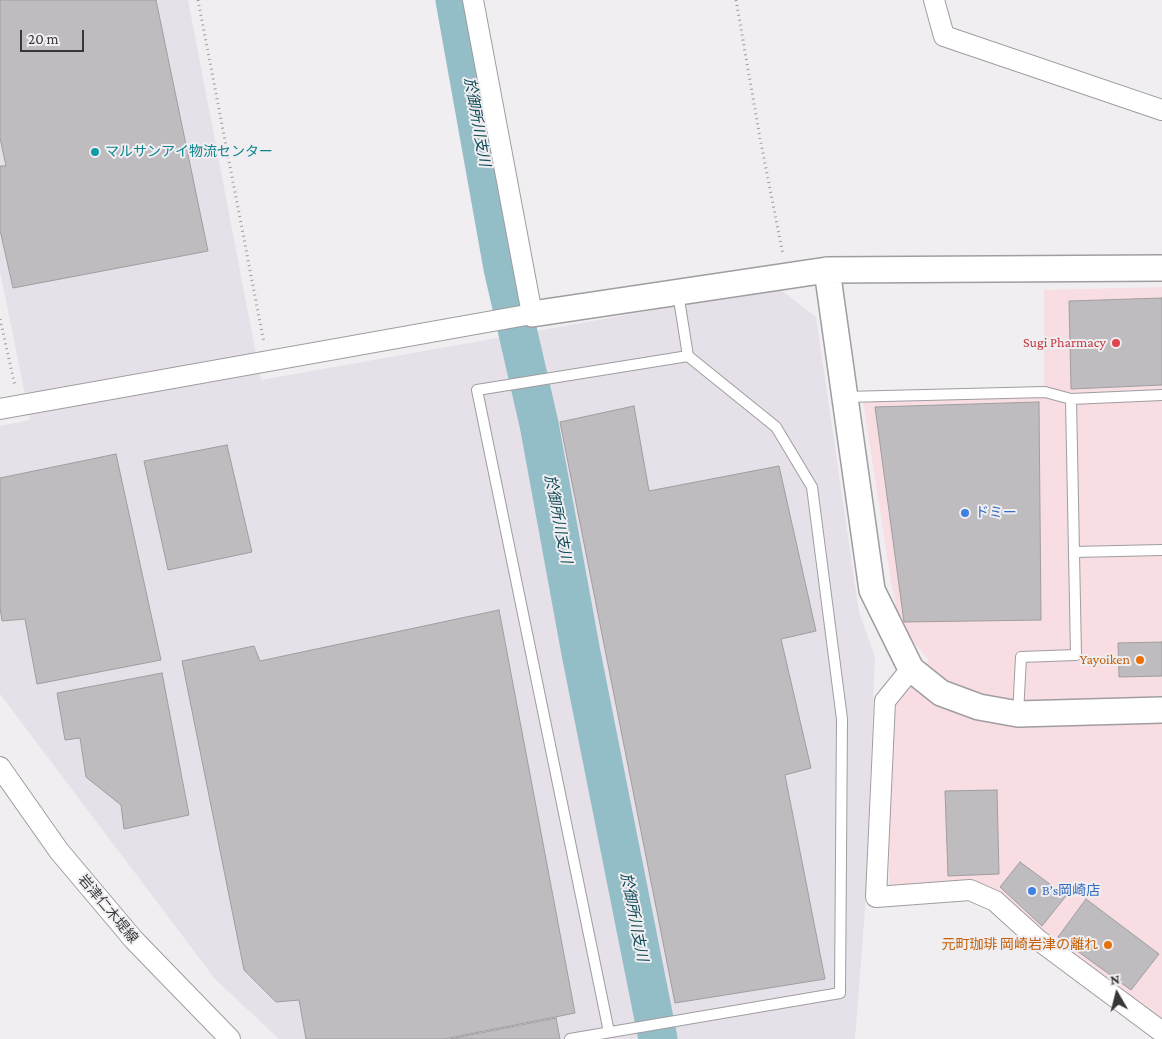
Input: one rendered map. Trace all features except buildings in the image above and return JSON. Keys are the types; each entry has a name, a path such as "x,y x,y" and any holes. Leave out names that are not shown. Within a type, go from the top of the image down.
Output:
{"street":[{"path":"473,0 532,314"},
{"path":"934,0 944,36 1162,110"},
{"path":"9,408 532,314 827,270 1162,268"},
{"path":"827,270 872,590 912,669 941,693 979,707 1018,714 1162,710"},
{"path":"912,669 886,701 876,897 970,890 995,901 1037,939 1162,1032"},
{"name":"岩津仁木堤線","path":"0,767 59,851 134,940 230,1039"}],"lane":[{"path":"570,1039 840,993 842,719 812,487 776,427 688,356 678,292"},
{"path":"609,1032 477,390 688,356"},
{"path":"844,397 1045,392 1071,399 1162,395"},
{"path":"1018,714 1021,657 1076,655 1071,399"},
{"path":"1074,552 1162,550"}],"path":[{"path":"198,0 268,362"},
{"path":"736,0 786,275"},
{"path":"0,318 9,408"}],"shaded area":[{"path":"0,0 188,0 261,380 778,288 816,317 859,612 875,657 865,910 855,1039 279,1039 215,979 0,694 0,426 30,420 0,271"},
{"path":"1162,287 1162,1025 1044,936 996,890 970,884 889,887 891,704 929,660 900,627 863,401 1044,397 1044,290"}],"waterway":[{"name":"於御所川支川","path":"455,0 503,268 539,424 581,653 658,1039"}],"place":[{"name":"マルサンアイ物流センター","path":"95,152"},
{"name":"Sugi Pharmacy","path":"1116,343"},
{"name":"ドミー","path":"965,513"},
{"name":"Yayoiken","path":"1140,660"},
{"name":"B’s岡崎店","path":"1032,891"},
{"name":"元町珈琲 岡崎岩津の離れ","path":"1108,945"}]}
